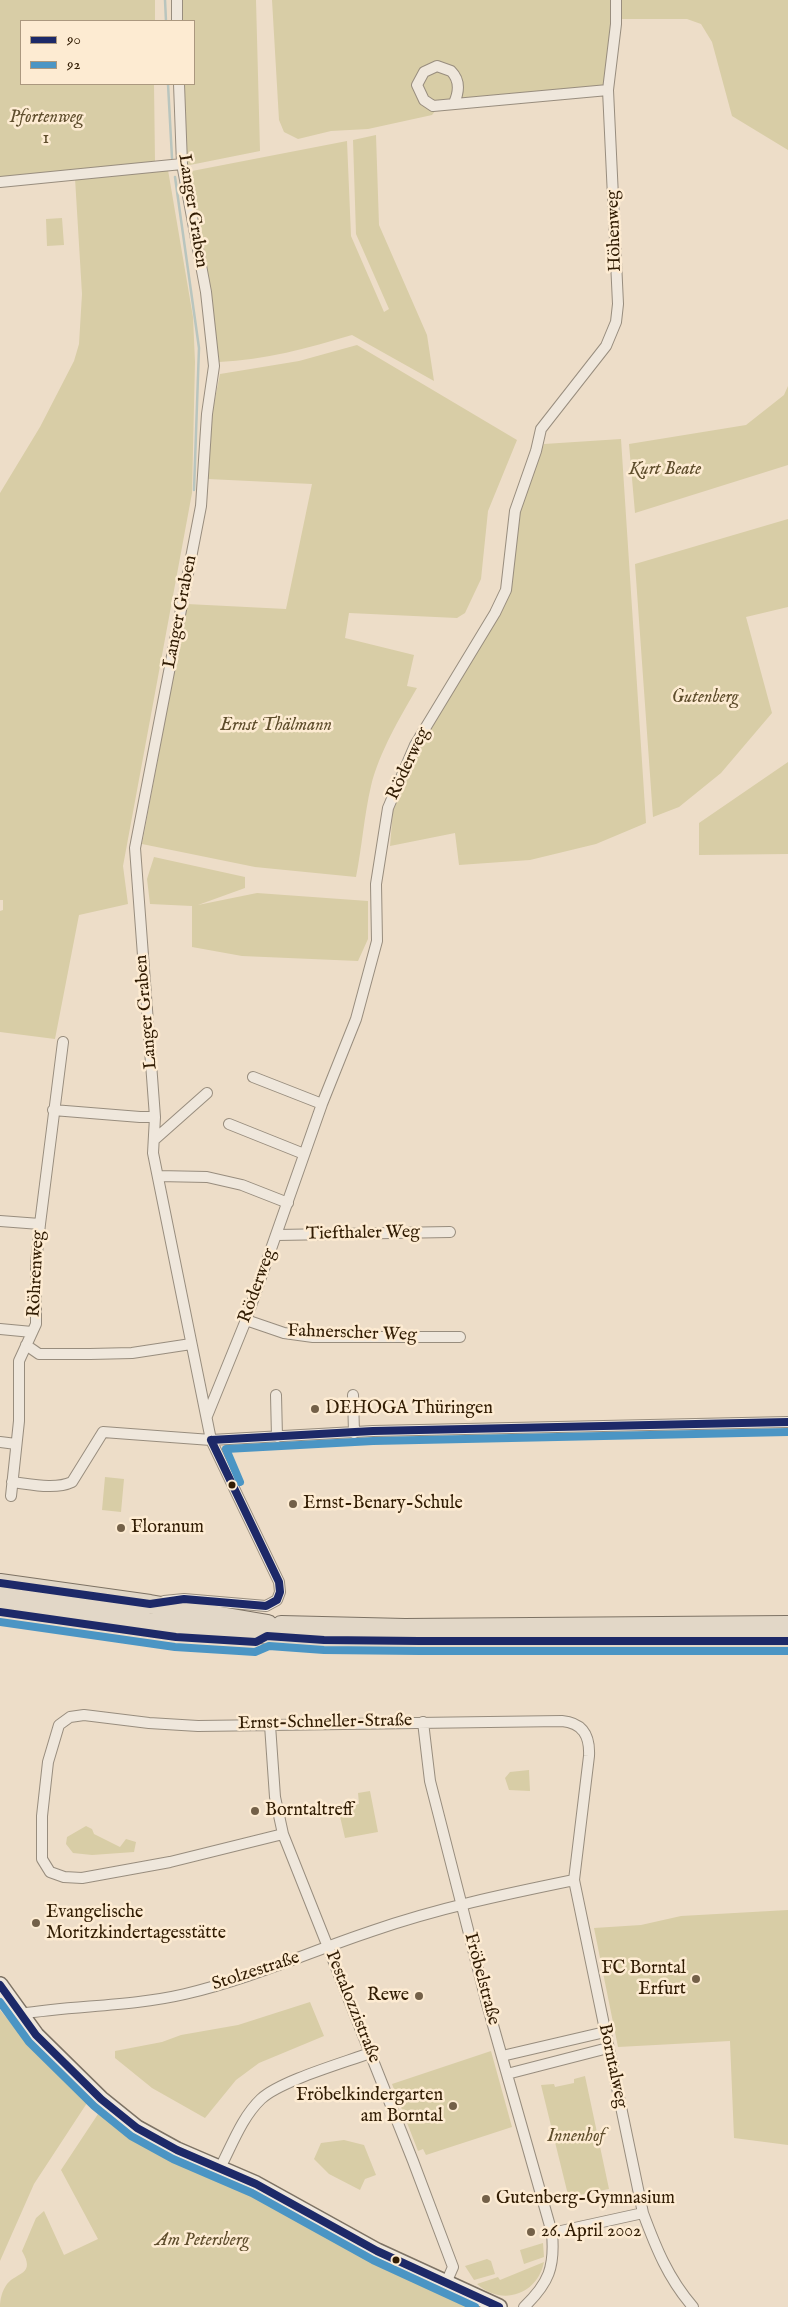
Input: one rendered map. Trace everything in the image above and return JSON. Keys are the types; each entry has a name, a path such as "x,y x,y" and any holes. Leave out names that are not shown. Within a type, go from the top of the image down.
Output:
{"highway":[{"path":"0,1583 150,1604 268,1630 324,1640 419,1641 786,1636"},
{"path":"0,1594 268,1630"},
{"path":"0,1601 183,1627 268,1630"},
{"path":"0,1612 176,1637 256,1642 268,1630"}],"main road":[{"path":"0,1985 36,2035 119,2115 177,2150 271,2192 378,2251 499,2307"}],"street":[{"path":"177,0 177,20"},
{"name":"Höhenweg","path":"539,438 541,429 606,346 616,322 618,304 608,90 616,24 616,0"},
{"path":"454,103 458,95 458,83 451,71 437,66 424,72 417,85 424,100 433,106 608,90"},
{"name":"Langer Graben","path":"150,1604 184,1599 266,1606 277,1600 280,1592 279,1582 210,1440 207,1417 153,1153 156,1117 135,848 201,506 207,414 214,366 206,292 182,164 178,85"},
{"path":"0,182 182,164"},
{"name":"Röderweg","path":"207,1417 246,1320 322,1104 356,1019 377,941 376,884 388,808 415,745 495,613 506,590 515,511 539,438"},
{"name":"Röhrenweg","path":"11,1496 19,1421 19,1361 36,1324 36,1264 53,1110 63,1042"},
{"path":"253,1077 322,1104"},
{"path":"154,1140 207,1093"},
{"path":"53,1110 156,1117"},
{"path":"229,1124 304,1154"},
{"path":"158,1176 207,1177 242,1185 288,1204"},
{"path":"0,1221 40,1224"},
{"name":"Tiefthaler Weg","path":"277,1235 450,1232"},
{"name":"Fahnerscher Weg","path":"246,1320 284,1333 313,1336 460,1337"},
{"path":"0,1329 32,1332"},
{"path":"26,1345 39,1354 90,1354 137,1352 191,1344"},
{"path":"276,1396 277,1437"},
{"path":"353,1396 354,1432"},
{"path":"12,1482 56,1486 72,1482 103,1432 210,1440 354,1432 788,1422"},
{"path":"0,1442 16,1444"},
{"name":"Ernst-Schneller-Straße","path":"283,1834 170,1862 82,1878 64,1878 50,1872 42,1859 42,1816 48,1762 59,1725 70,1717 84,1715 149,1723 198,1726 562,1720 579,1726"},
{"name":"Fröbelstraße","path":"423,1722 430,1781 506,2074 552,2233 552,2268 538,2293 524,2307"},
{"name":"Pestalozzistraße","path":"270,1725 275,1797 283,1834 453,2267 446,2283"},
{"name":"Borntalweg","path":"579,1726 587,1734 590,1742 574,1880 643,2213 660,2260 676,2288 693,2307"},
{"name":"Stolzestraße","path":"20,2014 120,2006 184,1994 246,1977 405,1920 462,1904 574,1880"},
{"path":"502,2056 605,2032"},
{"path":"506,2074 608,2048"},
{"path":"220,2168 248,2115 262,2098 278,2088 370,2053"},
{"path":"552,2233 643,2213"}],"green space":[{"name":"Pfortenweg 1","path":"0,0 155,0 155,20 20,20 20,85 154,85 155,162 0,178"},
{"path":"180,0 256,0 260,151 190,165 187,164 183,85 195,85 195,20 180,20"},
{"path":"272,0 613,0 613,24 604,87 442,102 432,115 368,129 331,131 298,139 284,132 279,120"},
{"path":"618,0 788,0 788,150 732,116 712,42 701,24 687,19 618,19"},
{"path":"376,135 379,225 427,335 434,381 352,335 270,356 219,362 211,290 189,175 192,171 347,141 351,236 384,312 389,309 356,234 353,140"},
{"path":"168,170 193,317 195,362 192,493 123,866 128,904 79,915 55,1039 0,1032 0,911 3,910 3,900 0,900 0,493 40,427 74,361 79,344 82,294 75,178"},
{"path":"62,218 64,245 47,246 46,219"},
{"name":"Ernst Thälmann","path":"357,345 517,440 488,511 481,579 465,613 457,618 349,613 345,638 414,655 407,686 417,688 379,761 371,786 356,877 255,867 142,844 187,604 286,609 312,484 208,479 212,413 220,374 299,361"},
{"name":"Kurt Beate","path":"788,386 788,465 635,513 629,444 746,425 784,395"},
{"path":"621,439 646,823 596,844 530,860 459,865 455,833 390,846 393,810 422,742 510,591 517,520 544,444"},
{"name":"Gutenberg","path":"788,519 788,607 746,617 772,713 721,773 679,807 653,817 635,564"},
{"path":"788,762 788,854 699,855 699,823"},
{"path":"154,857 245,877 245,888 198,905 257,893 368,901 368,939 358,961 242,956 192,947 192,906 150,904 147,879"},
{"path":"105,1477 124,1479 121,1512 102,1510"},
{"path":"529,1770 530,1791 509,1790 505,1778 510,1772"},
{"path":"370,1791 378,1832 345,1838 338,1808 359,1804 358,1793"},
{"path":"86,1826 92,1829 94,1834 120,1847 126,1839 136,1842 134,1852 92,1855 73,1853 66,1844 67,1837"},
{"name":"FC Borntal Erfurt","path":"788,1910 788,2145 734,2138 730,2041 618,2047 594,1928 641,1925 681,1916"},
{"path":"310,2002 324,2036 259,2063 236,2080 205,2118 152,2088 115,2058 115,2051 162,2042 181,2035 238,2025"},
{"path":"0,2010 30,2046 87,2103 34,2184 0,2261"},
{"name":"Fröbelkindergarten am Borntal","path":"491,2051 512,2127 426,2155 423,2149 418,2151 392,2084"},
{"name":"Innenhof","path":"585,2076 609,2189 569,2199 541,2085 554,2084 555,2087 574,2083 574,2079"},
{"name":"Am Petersberg","path":"98,2114 161,2153 246,2189 287,2210 368,2258 469,2307 0,2307 0,2301 7,2284 26,2269 26,2259 22,2251 36,2218 44,2211 64,2255 98,2239 61,2170"},
{"path":"344,2140 364,2145 376,2175 365,2179 360,2190 329,2174 314,2159 321,2143"},
{"path":"543,2243 544,2257 524,2264 520,2250"},
{"path":"487,2259 491,2261 495,2274 474,2280 465,2266"},
{"path":"544,2262 535,2282 518,2294 508,2296 497,2295 477,2284 498,2277 500,2280"}],"waterway":[{"path":"165,0 166,20"},
{"path":"168,85 172,158"},
{"path":"175,177 199,348 194,490"}],"transit line":[{"name":"90","path":"211,1440 373,1431 788,1422"},
{"name":"92","path":"240,1482 226,1449 373,1441 788,1432"},
{"name":"90","path":"0,1583 150,1604 184,1599 266,1606 277,1600 280,1592 279,1582 211,1440"},
{"name":"90","path":"0,1612 176,1637 256,1642 267,1636 324,1640 419,1641 788,1641"},
{"name":"92","path":"0,1622 175,1647 255,1652 269,1646 324,1650 419,1651 788,1651"},
{"name":"90","path":"0,1985 36,2035 101,2099 137,2128 177,2150 256,2184 377,2251 499,2307"},
{"name":"92","path":"0,2002 29,2042 94,2106 131,2136 173,2159 252,2193 373,2260 475,2307"}],"place":[{"name":"DEHOGA Thüringen","path":"315,1409"},
{"name":"Ernst-Benary-Schule","path":"293,1504"},
{"name":"Floranum","path":"121,1528"},
{"name":"Borntaltreff","path":"255,1811"},
{"name":"Evangelische Moritzkindertagesstätte","path":"36,1923"},
{"name":"FC Borntal Erfurt","path":"696,1979"},
{"name":"Rewe","path":"419,1996"},
{"name":"Fröbelkindergarten am Borntal","path":"453,2106"},
{"name":"Gutenberg-Gymnasium","path":"486,2199"},
{"name":"26. April 2002","path":"531,2232"}]}
